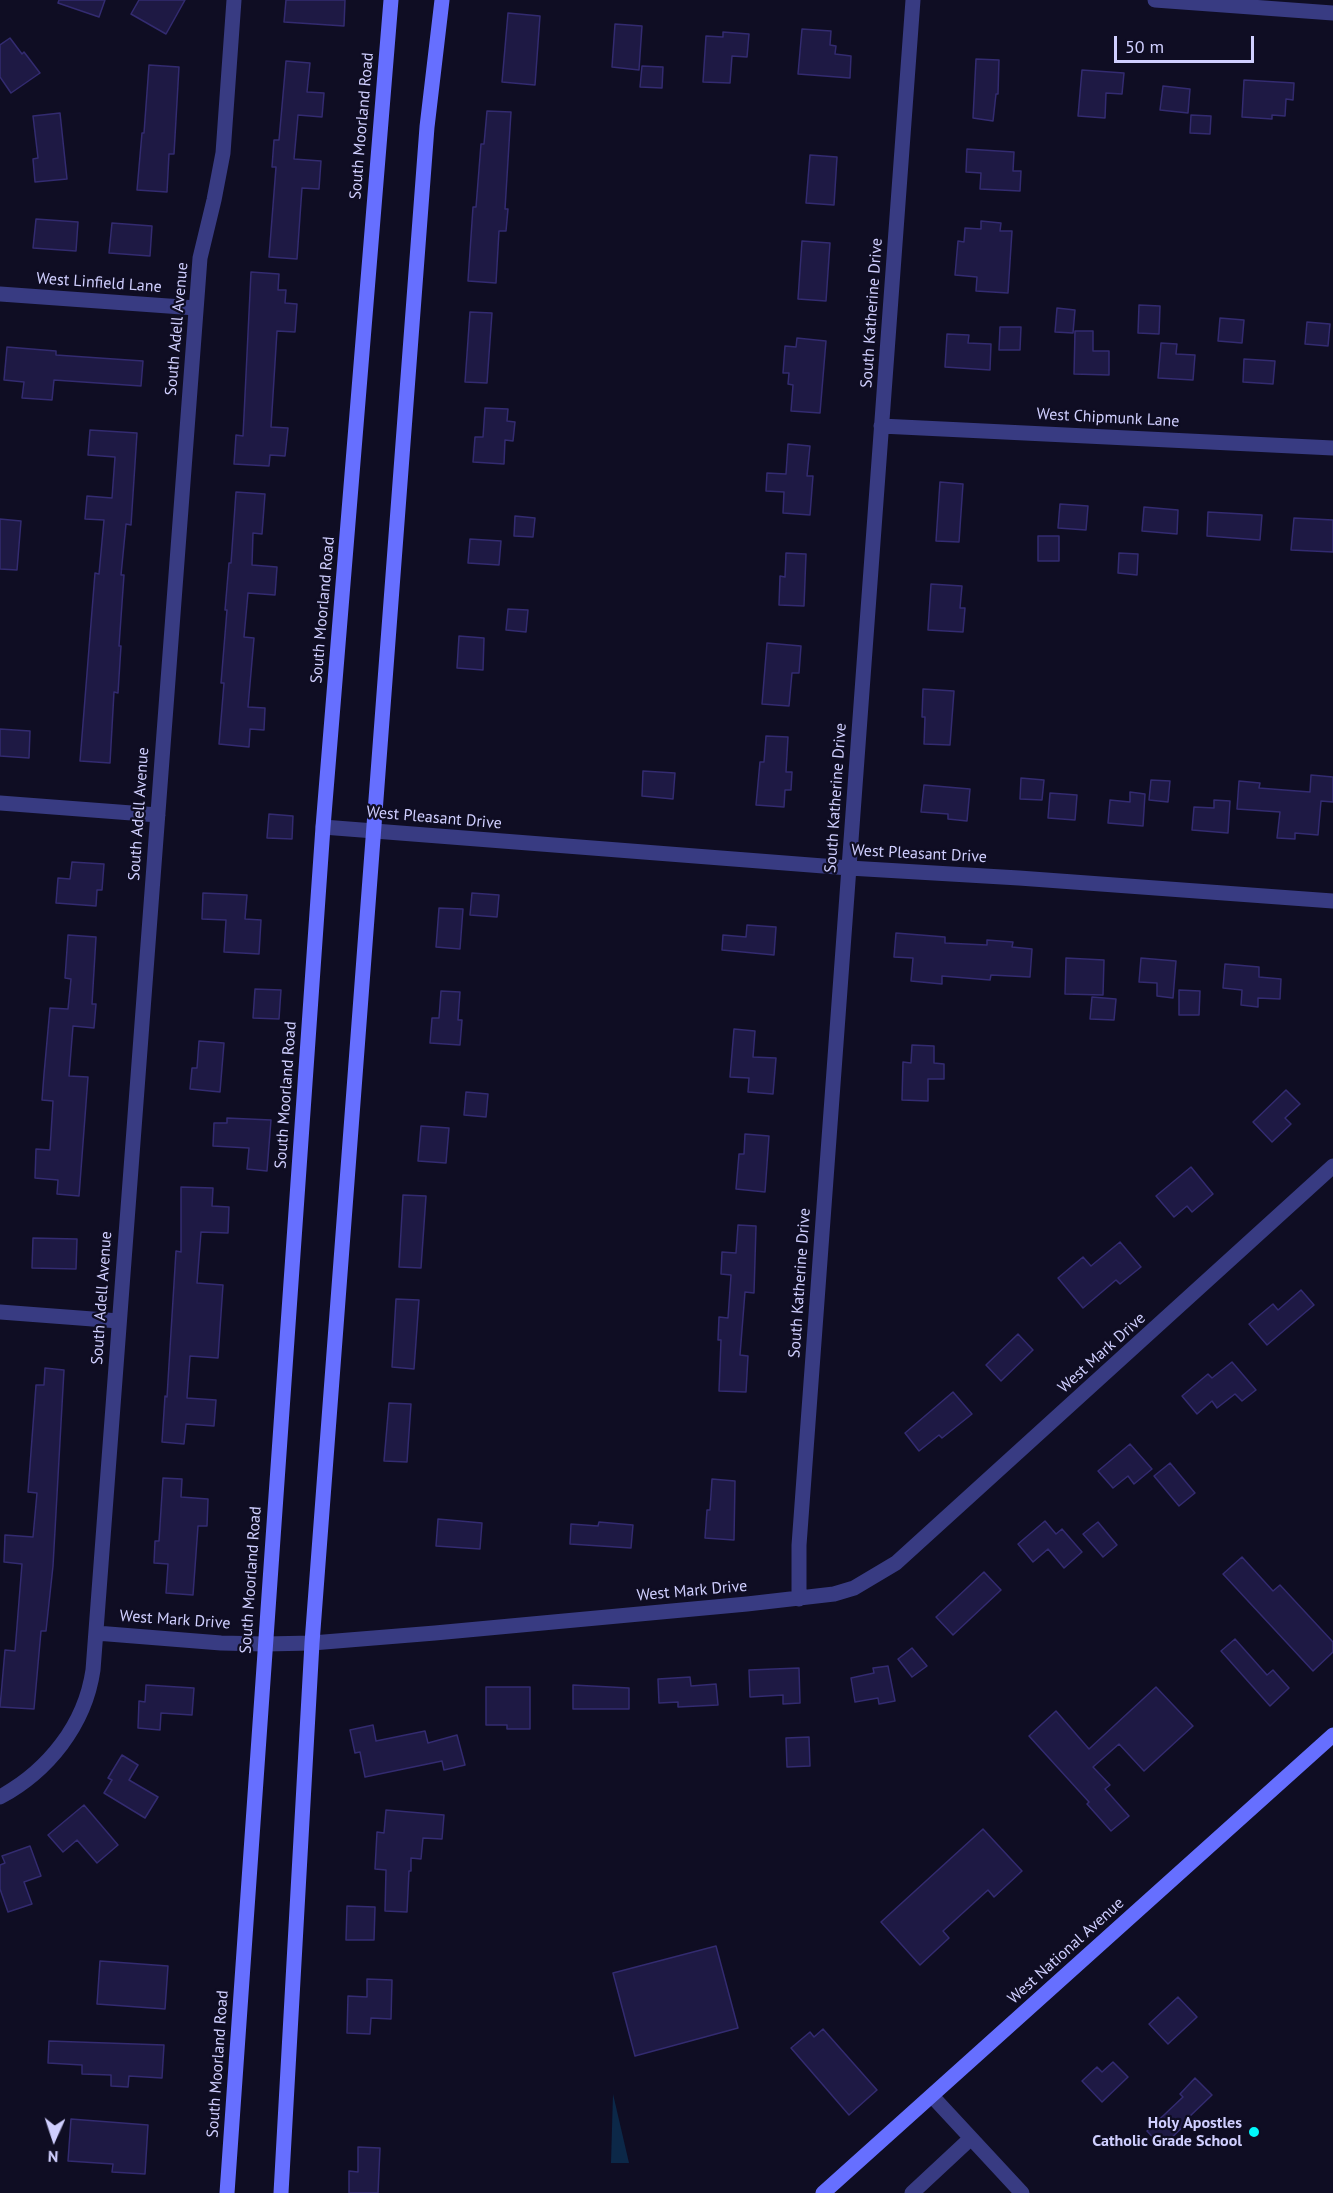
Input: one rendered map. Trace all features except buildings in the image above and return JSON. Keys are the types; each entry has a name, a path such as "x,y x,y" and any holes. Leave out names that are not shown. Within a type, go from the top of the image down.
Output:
{"main road":[{"name":"South Moorland Road","path":"227,2193 323,827 391,0"},
{"path":"281,2193 312,1643 427,127 442,0"},
{"name":"West National Avenue","path":"823,2193 1333,1735"}],"street":[{"name":"South Adell Avenue","path":"96,1633 200,258 223,153 234,0"},
{"name":"South Katherine Drive","path":"799,1599 799,1545 913,0"},
{"path":"1155,0 1333,13"},
{"name":"West Linfield Lane","path":"0,294 196,308"},
{"name":"West Chipmunk Lane","path":"881,426 1333,448"},
{"path":"0,803 158,815"},
{"name":"West Pleasant Drive","path":"323,827 849,868 1333,901"},
{"name":"West Mark Drive","path":"0,1797 20,1786 45,1765 64,1742 79,1718 92,1681 96,1633 221,1643 312,1643 799,1599 834,1594 854,1588 896,1563 1333,1166"},
{"path":"0,1312 118,1321"},
{"path":"932,2096 1022,2193"},
{"path":"912,2193 970,2139"}],"water":[{"path":"613,2094 629,2163 611,2163"}],"place":[{"name":"Holy Apostles Catholic Grade School","path":"1254,2132"}]}
